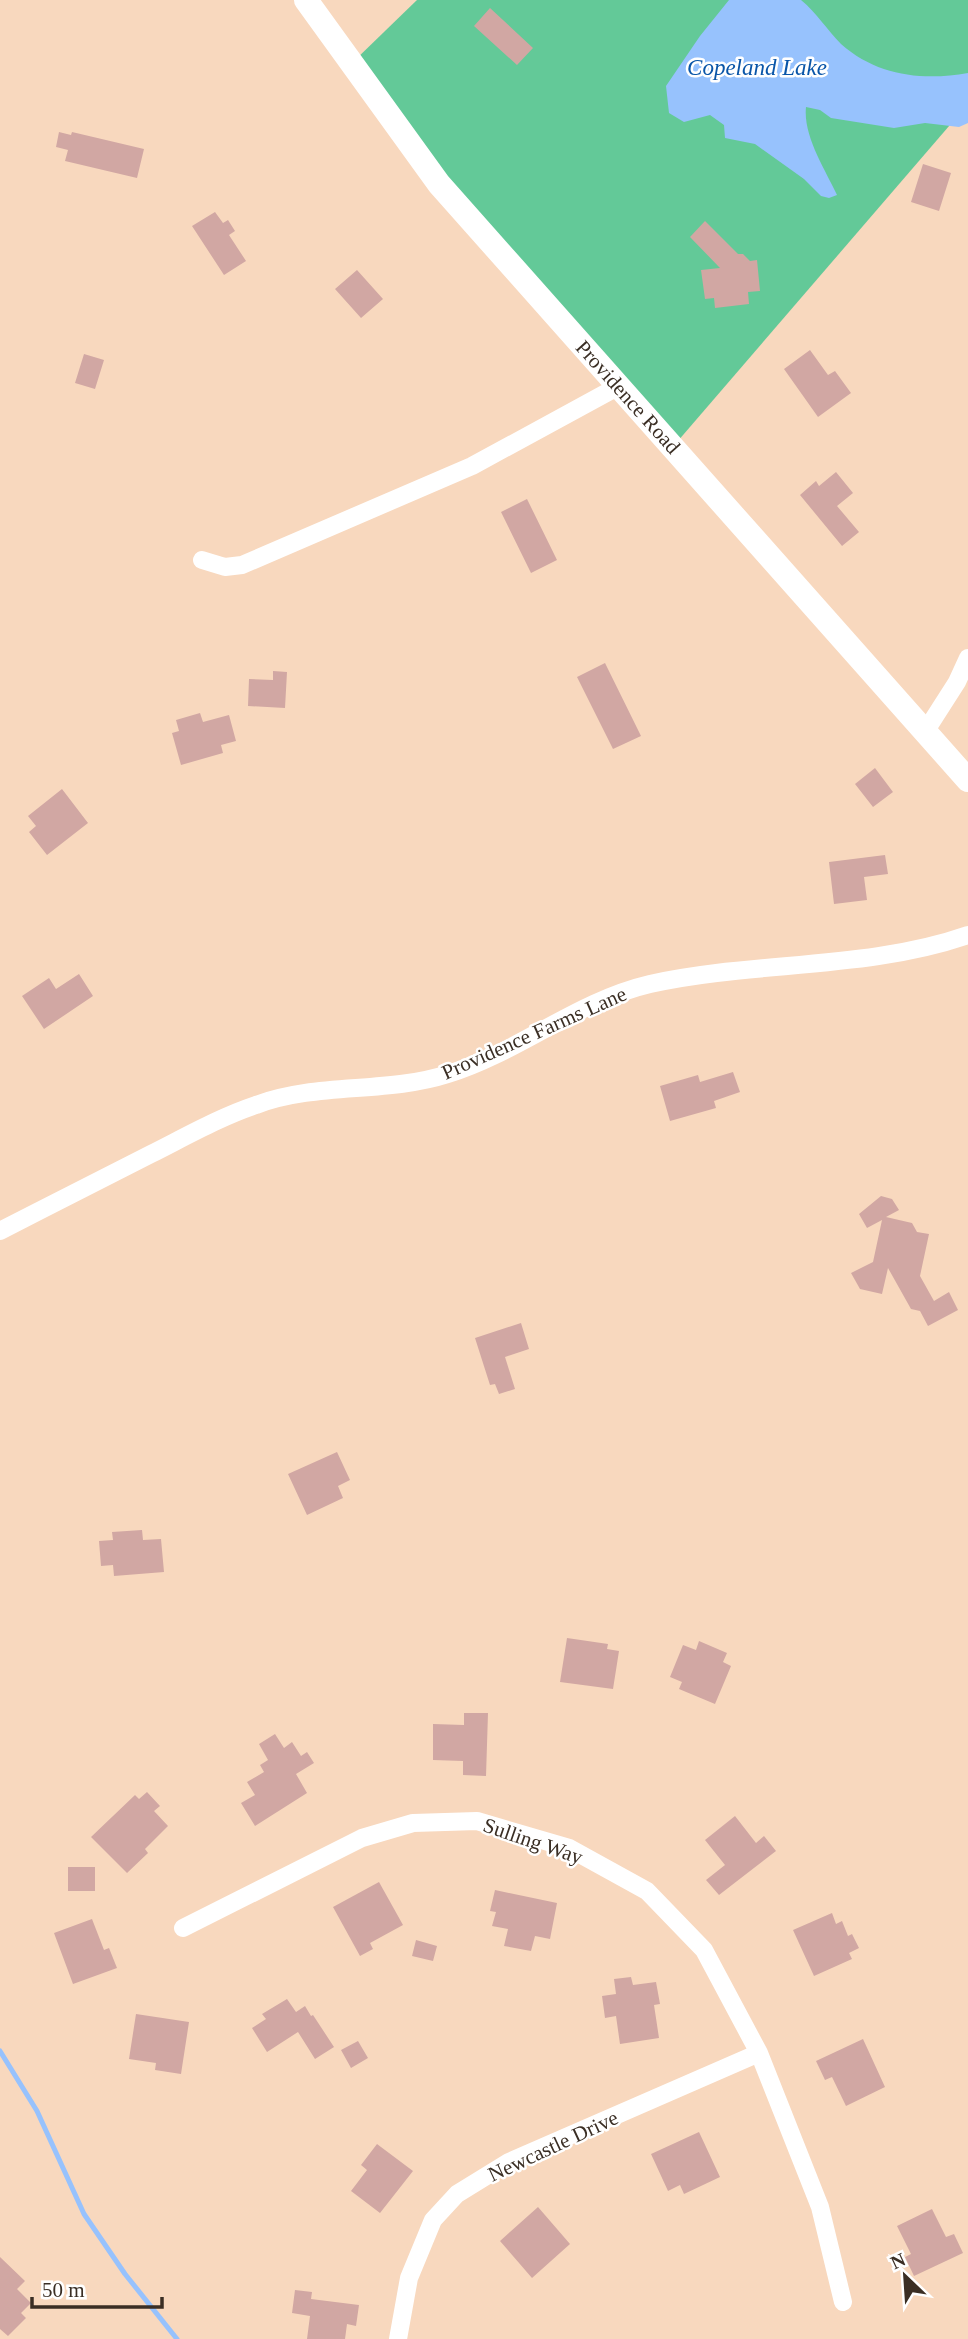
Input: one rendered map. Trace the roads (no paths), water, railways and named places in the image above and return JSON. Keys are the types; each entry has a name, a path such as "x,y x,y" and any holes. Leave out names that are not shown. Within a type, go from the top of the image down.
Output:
{"street":[{"name":"Providence Road","path":"306,0 439,184 968,780"},
{"path":"202,560 225,567 254,560 472,466 619,386"},
{"path":"925,732 957,682 968,658"},
{"name":"Providence Farms Lane","path":"0,1231 256,1104 299,1094 403,1085 448,1074 488,1058 587,1005 615,994 684,978 911,952 968,935"},
{"name":"Sulling Way","path":"183,1928 362,1838 413,1823 477,1821 569,1848 647,1891 704,1950 759,2053 820,2207 843,2302"},
{"name":"Newcastle Drive","path":"398,2339 409,2278 433,2220 457,2194 509,2162 759,2053"}],"water":[{"name":"Copeland Lake","path":"729,0 801,0 841,44 870,63 901,74 918,76 968,73 968,123 959,127 925,123 894,128 831,118 820,110 806,107 811,141 837,195 829,198 821,196 804,179 755,144 725,138 724,125 710,115 684,122 669,113 666,86 700,36"}],"waterway":[{"path":"0,2051 37,2111 84,2214 125,2274 177,2339"}]}
